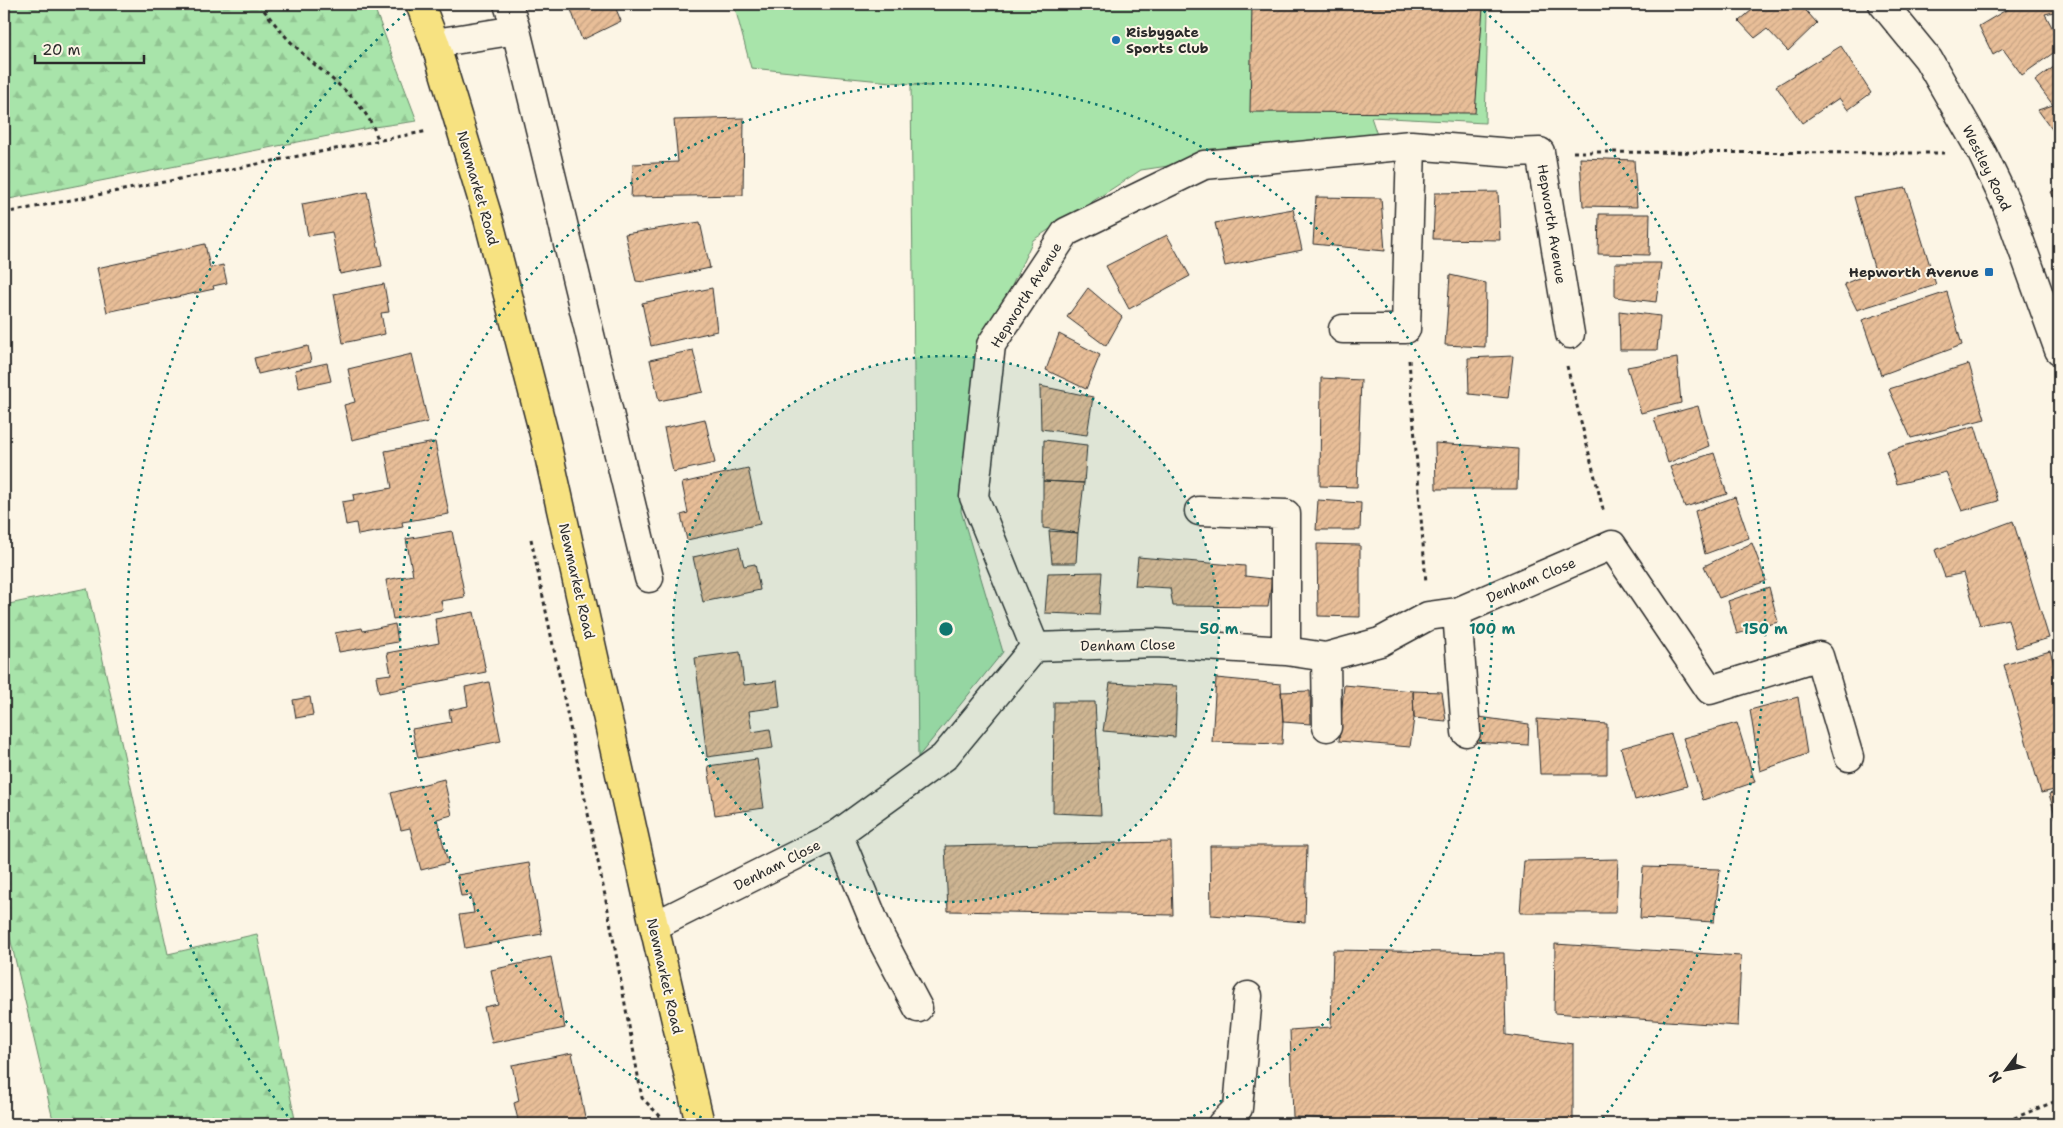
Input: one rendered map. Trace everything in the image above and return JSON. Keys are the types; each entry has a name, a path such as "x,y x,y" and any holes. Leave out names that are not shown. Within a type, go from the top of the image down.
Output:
{"main road":[{"name":"Newmarket Road","path":"420,4 435,43 488,218 546,442 700,1124"}],"street":[{"path":"508,4 516,30 649,578"},
{"name":"Westley Road","path":"1883,4 1928,59 1982,153 2006,203 2059,350"},
{"path":"435,43 516,30"},
{"path":"1343,329 1406,329 1411,145"},
{"name":"Hepworth Avenue","path":"1035,647 974,496 991,345 1066,232 1204,165 1411,145 1540,152 1570,334"},
{"path":"1199,511 1286,514 1286,651"},
{"name":"Denham Close","path":"654,926 838,834 944,757 1035,647 1156,643 1286,651 1326,657 1380,642 1428,616 1458,612 1612,545 1710,690 1818,656 1849,757"},
{"path":"1458,612 1466,732"},
{"path":"1326,657 1327,727"},
{"path":"838,834 881,938 918,1008"},
{"path":"1222,1124 1238,1108 1248,996"}],"path":[{"path":"259,4 297,49 352,96 374,127 378,140"},
{"path":"4,213 459,125"},
{"path":"1540,152 1982,153"},
{"path":"1406,329 1428,616"},
{"path":"529,529 608,910 642,1098 668,1124"},
{"path":"1999,1124 2059,1100"}],"green space":[{"path":"4,4 373,4 417,121 374,127 4,200"},
{"path":"734,4 1484,4 1488,12 1485,123 1371,117 1377,135 1141,170 1033,240 974,368 961,511 1003,652 918,757 911,85 931,86 751,68"},
{"path":"87,588 168,954 257,934 296,1124 54,1124 4,912 4,605"}],"building":[{"path":"569,4 614,4 621,21 582,40"},
{"path":"1252,4 1452,4 1452,8 1483,8 1475,113 1250,112"},
{"path":"1759,4 1800,4 1817,23 1788,51 1767,29 1755,38 1739,21"},
{"path":"2016,4 2055,4 2058,11 2045,14 2059,40 2059,49 2022,75 2003,49 1993,55 1979,26"},
{"path":"1841,46 1871,93 1848,110 1839,98 1802,123 1776,86"},
{"path":"2059,63 2059,139 2038,110 2053,105 2035,81"},
{"path":"744,118 743,195 631,197 633,164 678,162 674,120"},
{"path":"1580,158 1634,160 1637,207 1583,206"},
{"path":"2059,187 2059,206 2051,192"},
{"path":"1906,188 1936,285 1857,310 1844,284 1875,271 1854,197"},
{"path":"367,192 382,266 340,274 332,232 308,236 302,204"},
{"path":"1498,192 1500,240 1433,239 1435,193"},
{"path":"1316,197 1381,198 1385,251 1313,244"},
{"path":"1293,209 1302,250 1225,266 1215,223"},
{"path":"1599,214 1650,214 1649,255 1598,254"},
{"path":"700,222 710,268 644,282 636,281 625,234"},
{"path":"1167,235 1190,276 1129,309 1106,266"},
{"path":"205,244 210,268 223,265 227,283 213,286 214,289 107,312 97,268"},
{"path":"1615,263 1661,263 1656,302 1615,297"},
{"path":"1450,275 1486,283 1485,347 1445,345"},
{"path":"384,284 389,312 381,313 385,334 343,343 334,294"},
{"path":"712,288 717,331 651,346 642,303"},
{"path":"1088,288 1122,317 1106,346 1067,317"},
{"path":"1947,292 1962,345 1881,375 1862,320"},
{"path":"1619,311 1660,316 1657,350 1620,350"},
{"path":"1059,334 1100,355 1086,389 1046,370"},
{"path":"308,346 311,362 258,374 254,358"},
{"path":"693,350 703,392 659,401 650,360"},
{"path":"412,354 428,422 352,440 344,405 355,402 348,369"},
{"path":"1513,356 1508,398 1469,394 1468,358"},
{"path":"1677,358 1681,403 1641,413 1627,367"},
{"path":"327,363 331,381 299,388 295,370"},
{"path":"1969,364 1985,419 1911,438 1889,389"},
{"path":"1321,378 1361,380 1357,487 1320,486"},
{"path":"1040,386 1093,397 1087,435 1041,429"},
{"path":"1698,406 1709,446 1668,463 1654,418"},
{"path":"705,419 715,463 673,472 664,428"},
{"path":"1975,426 1998,501 1962,511 1946,472 1897,484 1886,451"},
{"path":"1044,440 1087,445 1084,483 1043,481"},
{"path":"435,442 449,514 402,522 403,527 358,535 356,523 346,525 342,502 354,500 353,495 392,488 385,451"},
{"path":"1435,443 1518,449 1517,489 1436,489"},
{"path":"1714,453 1727,494 1685,507 1670,467"},
{"path":"748,468 760,524 687,540 681,515 688,513 682,483"},
{"path":"1043,481 1084,483 1078,533 1043,528"},
{"path":"1735,497 1749,538 1705,554 1695,511"},
{"path":"1318,500 1361,503 1360,530 1316,530"},
{"path":"2013,521 2049,638 2016,648 2008,619 1980,625 1964,573 1945,577 1935,550"},
{"path":"452,531 465,597 441,601 443,610 393,619 386,580 413,575 406,539"},
{"path":"1049,531 1078,533 1076,563 1052,563"},
{"path":"1752,543 1766,581 1719,598 1704,566"},
{"path":"1317,544 1360,545 1360,617 1318,616"},
{"path":"739,547 744,566 755,564 760,590 703,602 693,557"},
{"path":"1138,557 1245,566 1245,576 1272,579 1268,607 1173,606 1170,588 1135,586"},
{"path":"1102,572 1099,615 1045,613 1048,573"},
{"path":"1769,587 1778,622 1737,634 1728,601"},
{"path":"474,612 486,672 379,693 376,676 391,674 387,653 439,643 435,619"},
{"path":"395,624 398,642 339,652 335,633 362,628 363,631"},
{"path":"2050,651 2059,681 2059,789 2041,793 2004,665"},
{"path":"740,652 744,685 777,681 780,707 749,711 752,732 770,729 773,748 707,757 695,658"},
{"path":"1216,678 1281,684 1282,744 1212,742"},
{"path":"489,682 501,741 418,758 412,729 451,722 449,710 468,706 465,687"},
{"path":"1110,683 1177,686 1175,737 1103,731"},
{"path":"1344,685 1413,691 1414,718 1410,747 1339,741"},
{"path":"1310,691 1311,724 1283,722 1281,692"},
{"path":"1413,691 1442,692 1446,721 1414,718"},
{"path":"310,697 313,715 296,718 293,700"},
{"path":"1798,697 1807,754 1760,771 1750,710"},
{"path":"1054,702 1095,702 1101,815 1053,813"},
{"path":"1472,716 1529,724 1528,745 1472,742"},
{"path":"1537,719 1607,724 1607,774 1540,774"},
{"path":"1737,723 1755,782 1703,800 1683,738"},
{"path":"1671,734 1687,786 1635,800 1621,748"},
{"path":"757,759 764,808 715,815 708,766"},
{"path":"444,779 452,815 437,819 448,863 421,870 410,828 401,830 391,793"},
{"path":"2059,791 2059,828 2049,794"},
{"path":"1171,842 1173,915 948,911 945,846"},
{"path":"1210,846 1307,846 1305,922 1211,915"},
{"path":"1618,859 1616,913 1520,913 1524,861"},
{"path":"529,863 542,934 465,948 459,915 474,913 471,895 461,896 457,875"},
{"path":"1643,867 1720,869 1714,922 1640,918"},
{"path":"1555,944 1741,956 1738,1026 1554,1013"},
{"path":"1333,950 1504,953 1506,1035 1573,1044 1573,1124 1446,1124 1293,1117 1290,1030 1331,1027"},
{"path":"551,957 565,1028 492,1043 484,1007 498,1004 491,970"},
{"path":"572,1053 586,1122 576,1124 519,1124 514,1103 519,1101 512,1065"}],"place":[{"name":"Risbygate Sports Club","path":"1116,40"},
{"name":"Hepworth Avenue","path":"1989,272"}]}
